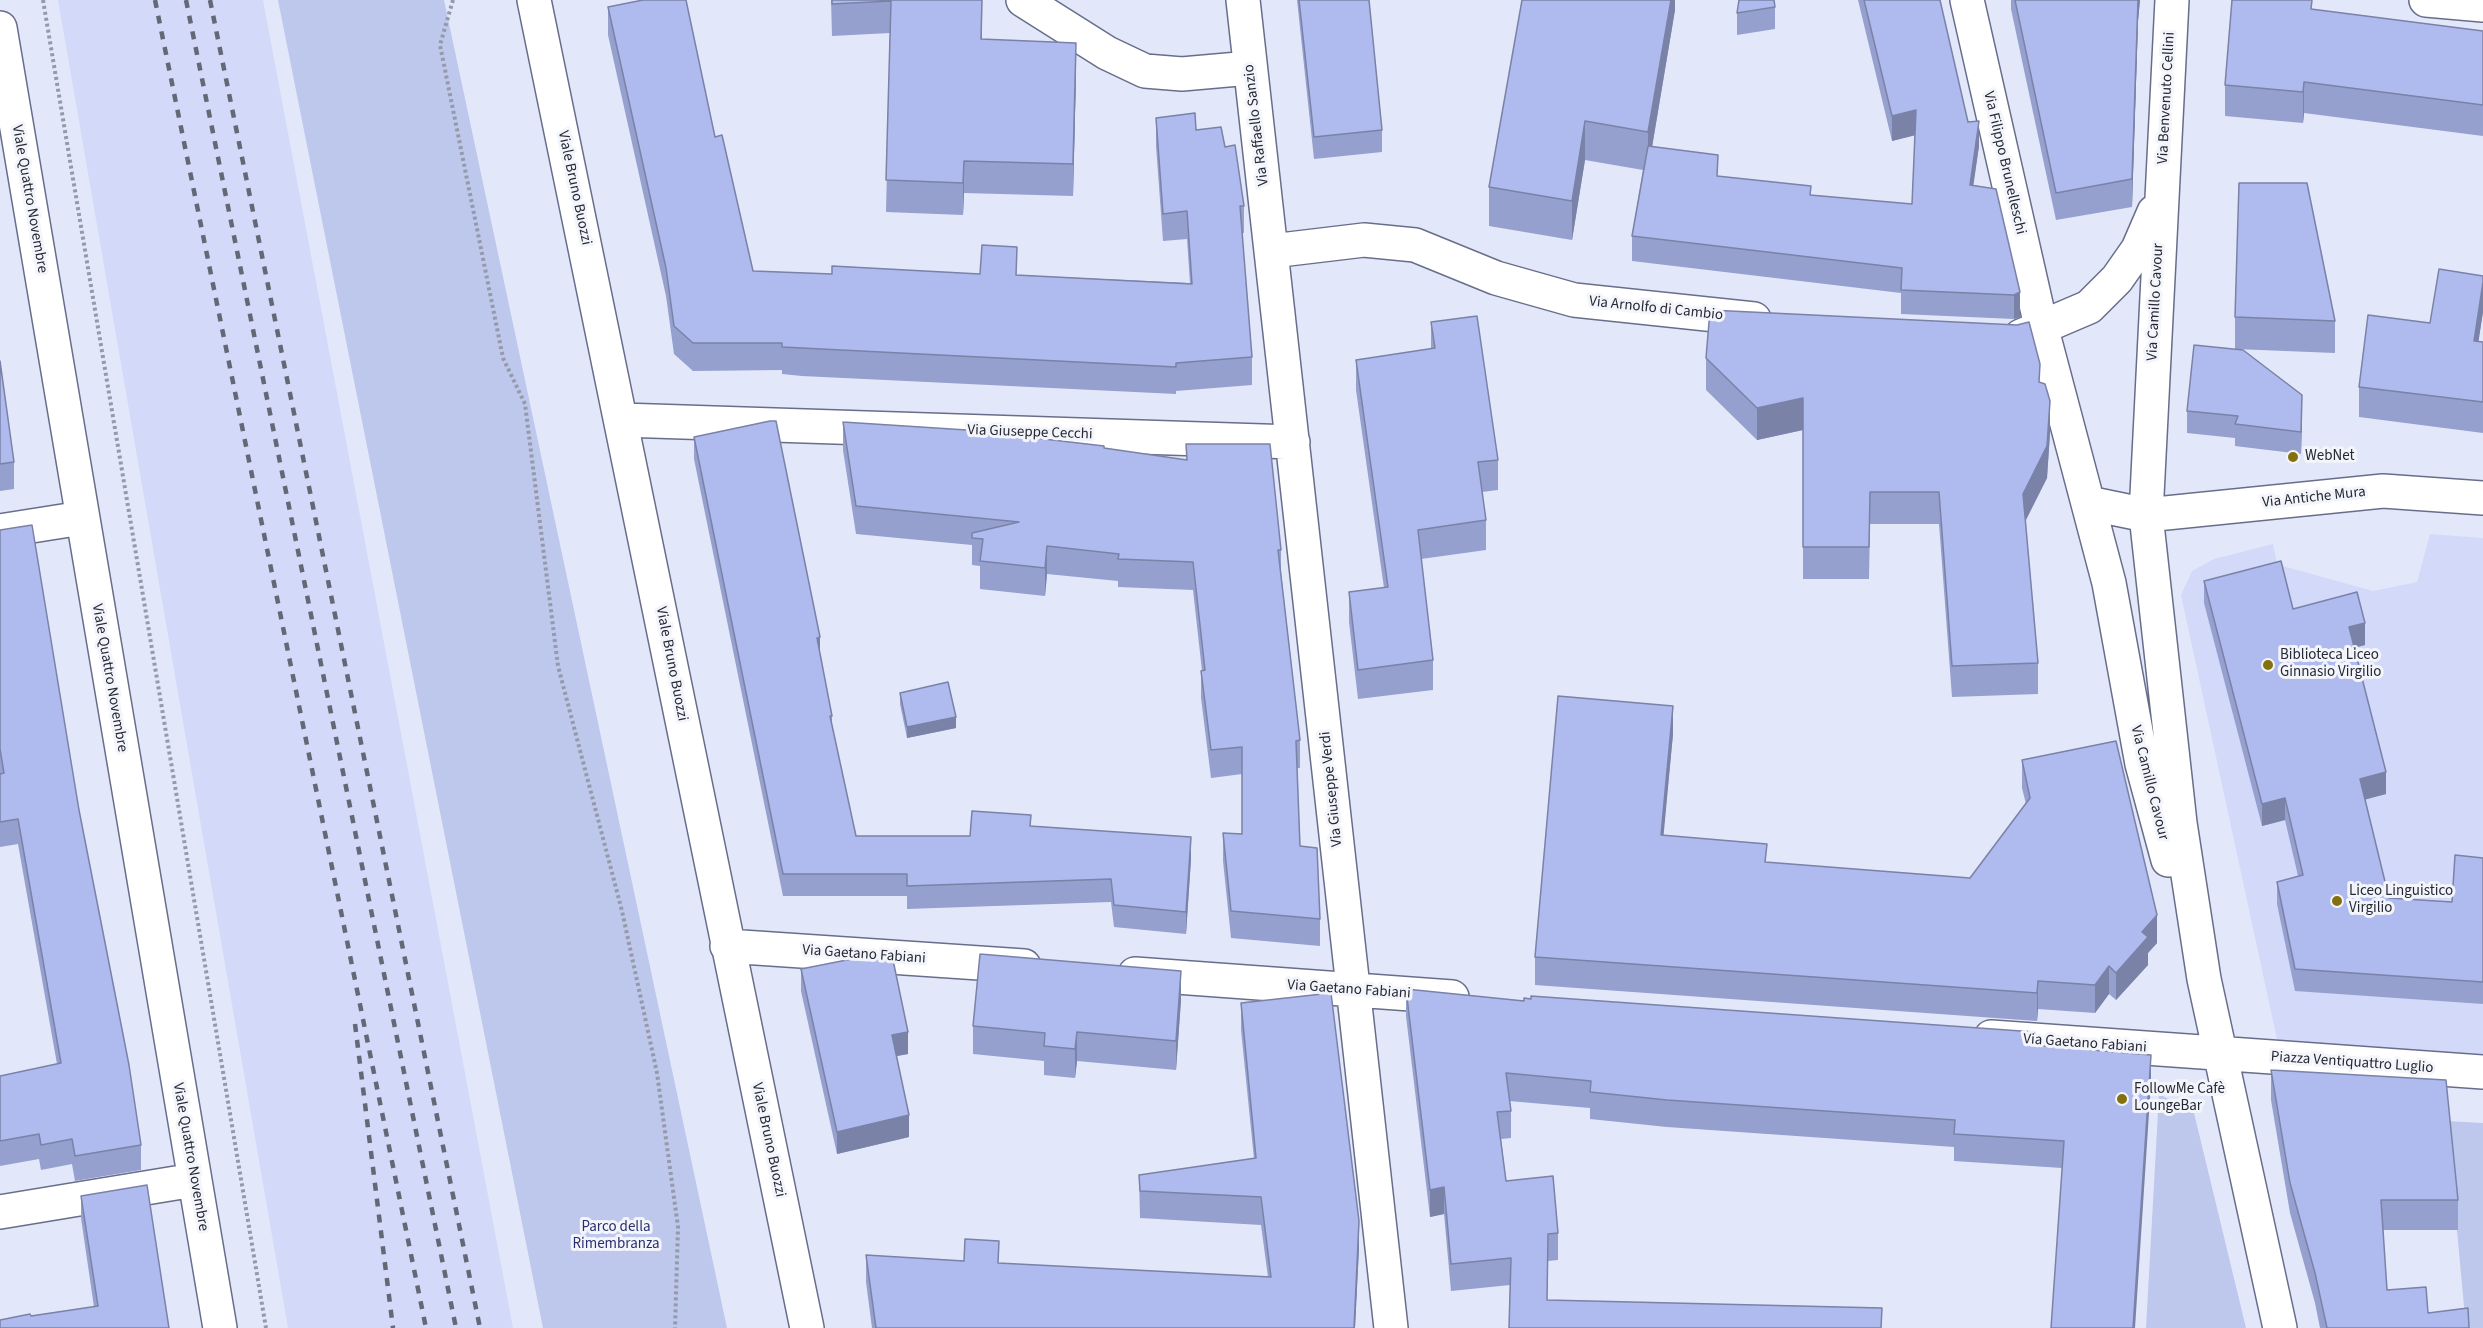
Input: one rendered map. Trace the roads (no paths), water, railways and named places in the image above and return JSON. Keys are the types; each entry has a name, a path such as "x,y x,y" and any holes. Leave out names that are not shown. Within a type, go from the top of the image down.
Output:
{"street":[{"name":"Viale Bruno Buozzi","path":"534,0 807,1328"},
{"path":"1023,0 1107,53 1145,71 1182,74 1250,68"},
{"name":"Via Raffaello Sanzio","path":"1243,0 1272,251"},
{"name":"Via Filippo Brunelleschi","path":"1967,0 2041,327"},
{"name":"Via Benvenuto Cellini","path":"2161,196 2172,0"},
{"path":"2426,0 2483,5"},
{"name":"Viale Quattro Novembre","path":"0,28 220,1328"},
{"path":"1995,337 2018,338 2089,308 2117,279 2138,249 2161,196"},
{"name":"Via Camillo Cavour","path":"2161,196 2146,515 2180,823 2204,979 2222,1053 2280,1328"},
{"name":"Via Arnolfo di Cambio","path":"1272,251 1364,240 1415,245 1496,278 1574,300 1785,322"},
{"name":"Via Giuseppe Verdi","path":"1272,251 1391,1328"},
{"name":"Via Camillo Cavour","path":"2041,327 2109,583 2142,764 2187,930 2204,979"},
{"name":"Via Giuseppe Cecchi","path":"622,420 1293,442"},
{"name":"Via Antiche Mura","path":"2146,515 2383,491 2483,498"},
{"path":"2088,503 2146,515"},
{"path":"0,531 82,518"},
{"path":"2109,583 2150,549"},
{"name":"Via Camillo Cavour","path":"2109,583 2139,666 2180,823"},
{"name":"Via Gaetano Fabiani","path":"727,946 1053,969"},
{"name":"Via Gaetano Fabiani","path":"1101,972 1485,1000"},
{"name":"Via Gaetano Fabiani","path":"1962,1035 2222,1053"},
{"name":"Piazza Ventiquattro Luglio","path":"2222,1053 2483,1072"},
{"path":"0,1212 194,1180"}],"railway":[{"path":"155,0 426,1328"},
{"path":"186,0 456,1328"},
{"path":"210,0 480,1328"},
{"path":"355,1024 393,1328"}],"place":[{"name":"WebNet","path":"2293,457"},
{"name":"Biblioteca Liceo Ginnasio Virgilio","path":"2268,665"},
{"name":"Liceo Linguistico Virgilio","path":"2337,901"},
{"name":"FollowMe Cafè LoungeBar","path":"2122,1099"}],"park label":[{"name":"Parco della Rimembranza","path":"616,1236"}]}
